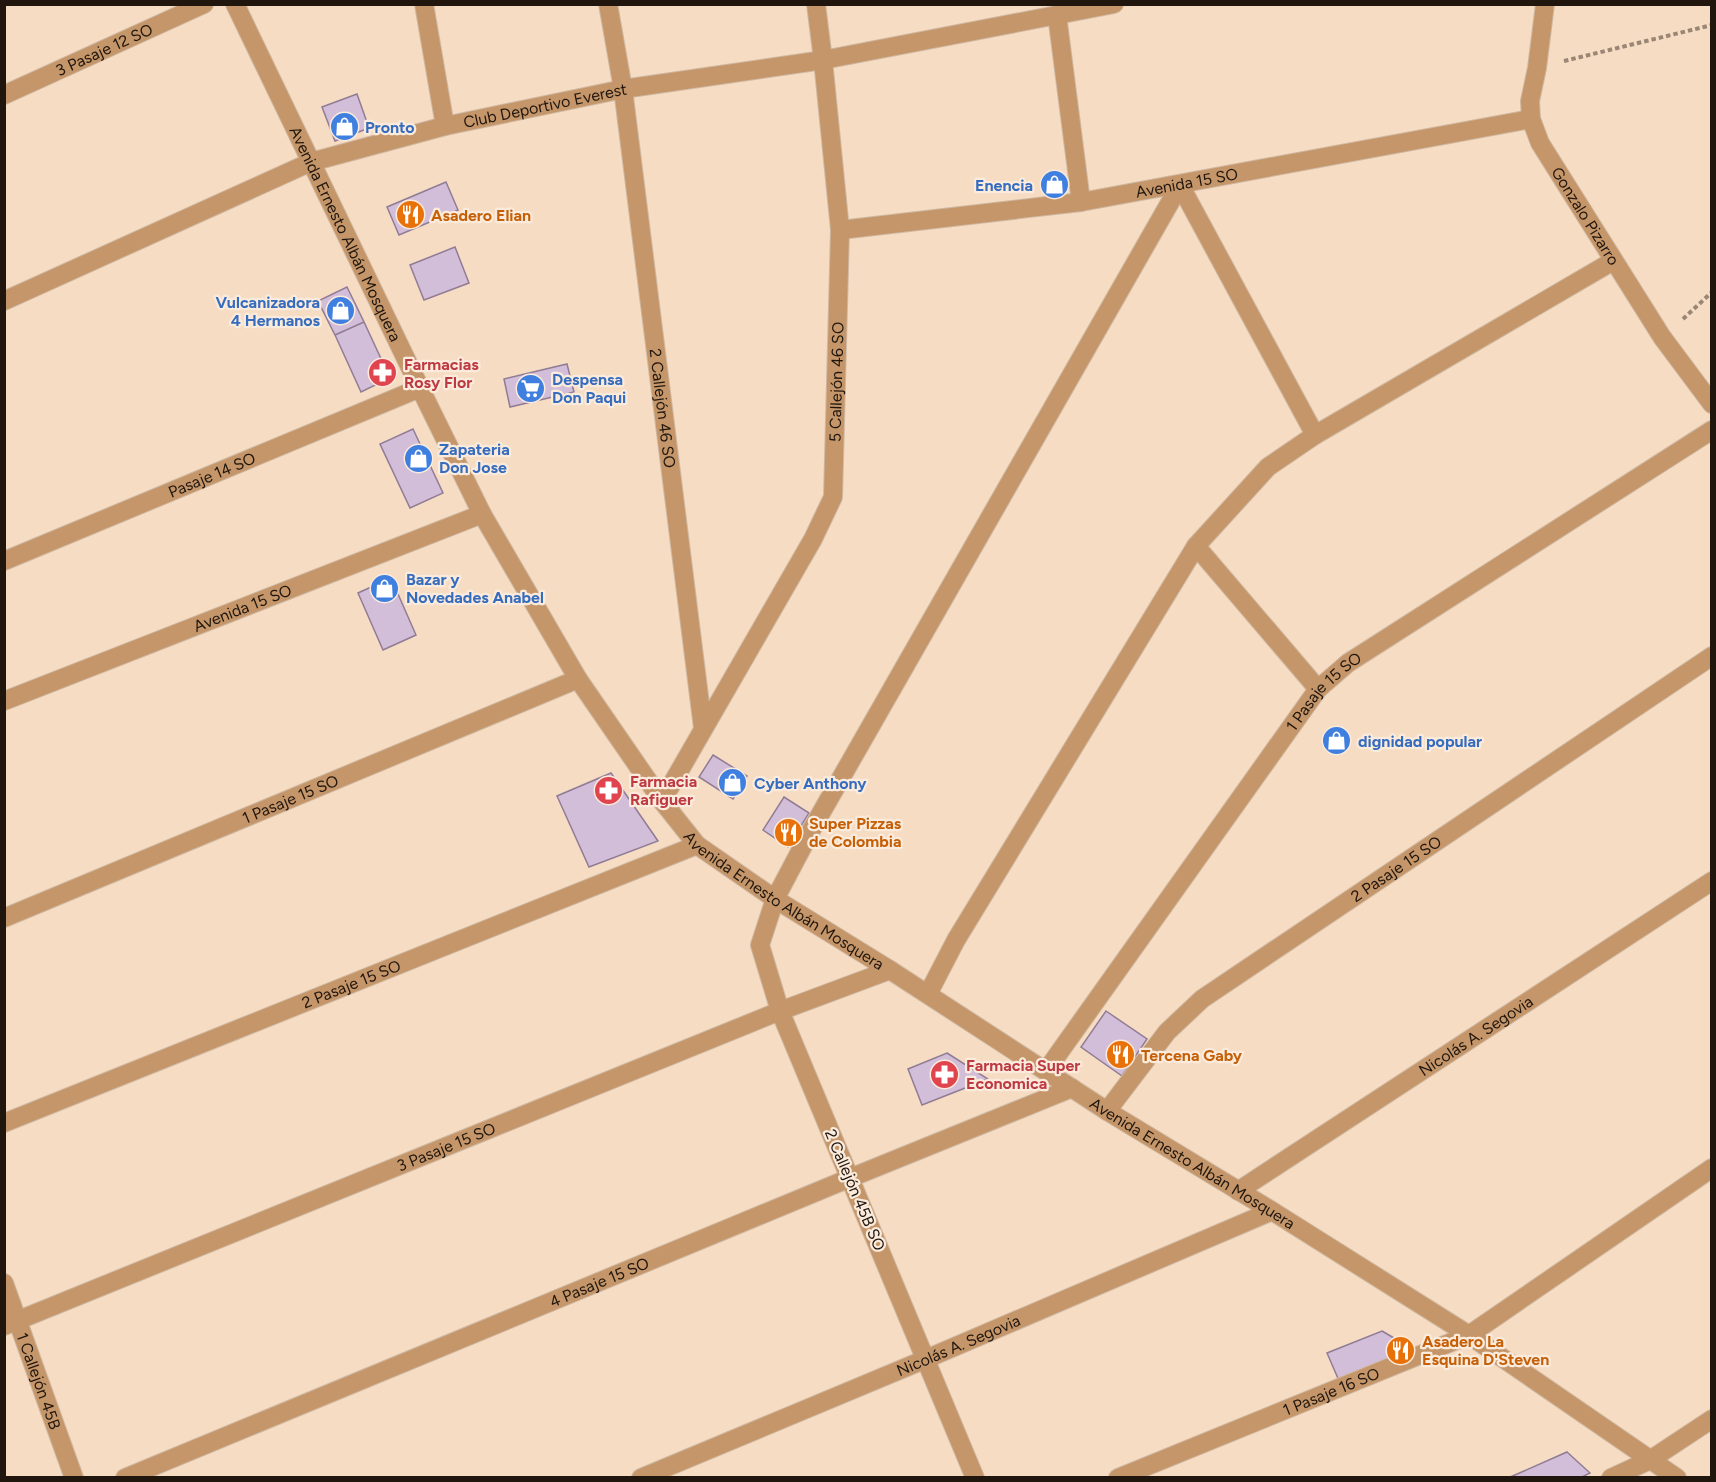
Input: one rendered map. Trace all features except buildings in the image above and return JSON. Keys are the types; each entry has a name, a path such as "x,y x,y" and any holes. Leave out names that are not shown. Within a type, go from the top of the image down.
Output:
{"street":[{"name":"3 Pasaje 12 SO","path":"4,95 204,4"},
{"name":"Avenida Ernesto Albán Mosquera","path":"235,4 482,514 578,679 662,801 697,845 775,899 928,994 1072,1089 1469,1335 1677,1478"},
{"path":"424,4 445,126"},
{"name":"2 Callejón 46 SO","path":"608,4 623,89 703,728"},
{"name":"5 Callejón 46 SO","path":"703,728 813,539 833,497 840,230 816,4"},
{"name":"Club Deportivo Everest","path":"4,302 311,162 445,126 623,89 823,60 1114,4"},
{"name":"Gonzalo Pizarro","path":"1545,4 1537,68 1530,101 1531,119 1540,143 1662,338 1712,404"},
{"path":"1057,15 1081,202"},
{"name":"Avenida 15 SO","path":"840,230 1081,202 1531,119"},
{"path":"1180,185 1316,435"},
{"name":"2 Callejón 45B SO","path":"975,1478 780,1011 760,945 775,899 819,817 1180,185"},
{"path":"928,994 963,930 1196,546 1268,467 1316,435 1613,261"},
{"name":"Pasaje 14 SO","path":"4,561 420,388"},
{"name":"1 Pasaje 15 SO","path":"1046,1071 1318,688 1348,663 1712,430"},
{"name":"Avenida 15 SO","path":"4,701 482,514"},
{"path":"1196,546 1318,688"},
{"name":"2 Pasaje 15 SO","path":"1107,1111 1167,1032 1202,999 1712,656"},
{"name":"1 Pasaje 15 SO","path":"4,918 578,679"},
{"path":"662,801 703,728"},
{"name":"2 Pasaje 15 SO","path":"4,1123 697,845"},
{"name":"Nicolás A. Segovia","path":"1238,1191 1712,881"},
{"name":"3 Pasaje 15 SO","path":"12,1323 780,1011 890,970"},
{"name":"4 Pasaje 15 SO","path":"125,1478 850,1178 1072,1089"},
{"name":"1 Pasaje 16 SO","path":"1118,1478 1469,1335 1712,1168"},
{"name":"Nicolás A. Segovia","path":"641,1478 1272,1211"},
{"name":"1 Callejón 45B","path":"4,1283 12,1323 74,1478"},
{"path":"1611,1478 1650,1460 1712,1419"}],"path":[{"path":"1537,68 1712,25"},
{"path":"1662,338 1712,292"}],"place":[{"name":"Pronto","path":"344,127"},
{"name":"Enencia","path":"1054,185"},
{"name":"Asadero Elian","path":"410,215"},
{"name":"Vulcanizadora 4 Hermanos","path":"341,311"},
{"name":"Farmacias Rosy Flor","path":"383,373"},
{"name":"Despensa Don Paqui","path":"531,388"},
{"name":"Zapateria Don Jose","path":"418,458"},
{"name":"Bazar y Novedades Anabel","path":"385,588"},
{"name":"dignidad popular","path":"1337,741"},
{"name":"Cyber Anthony","path":"733,783"},
{"name":"Farmacia Rafiguer","path":"609,790"},
{"name":"Super Pizzas de Colombia","path":"788,832"},
{"name":"Tercena Gaby","path":"1120,1055"},
{"name":"Farmacia Super Economica","path":"945,1074"},
{"name":"Asadero La Esquina D'Steven","path":"1401,1350"}]}
